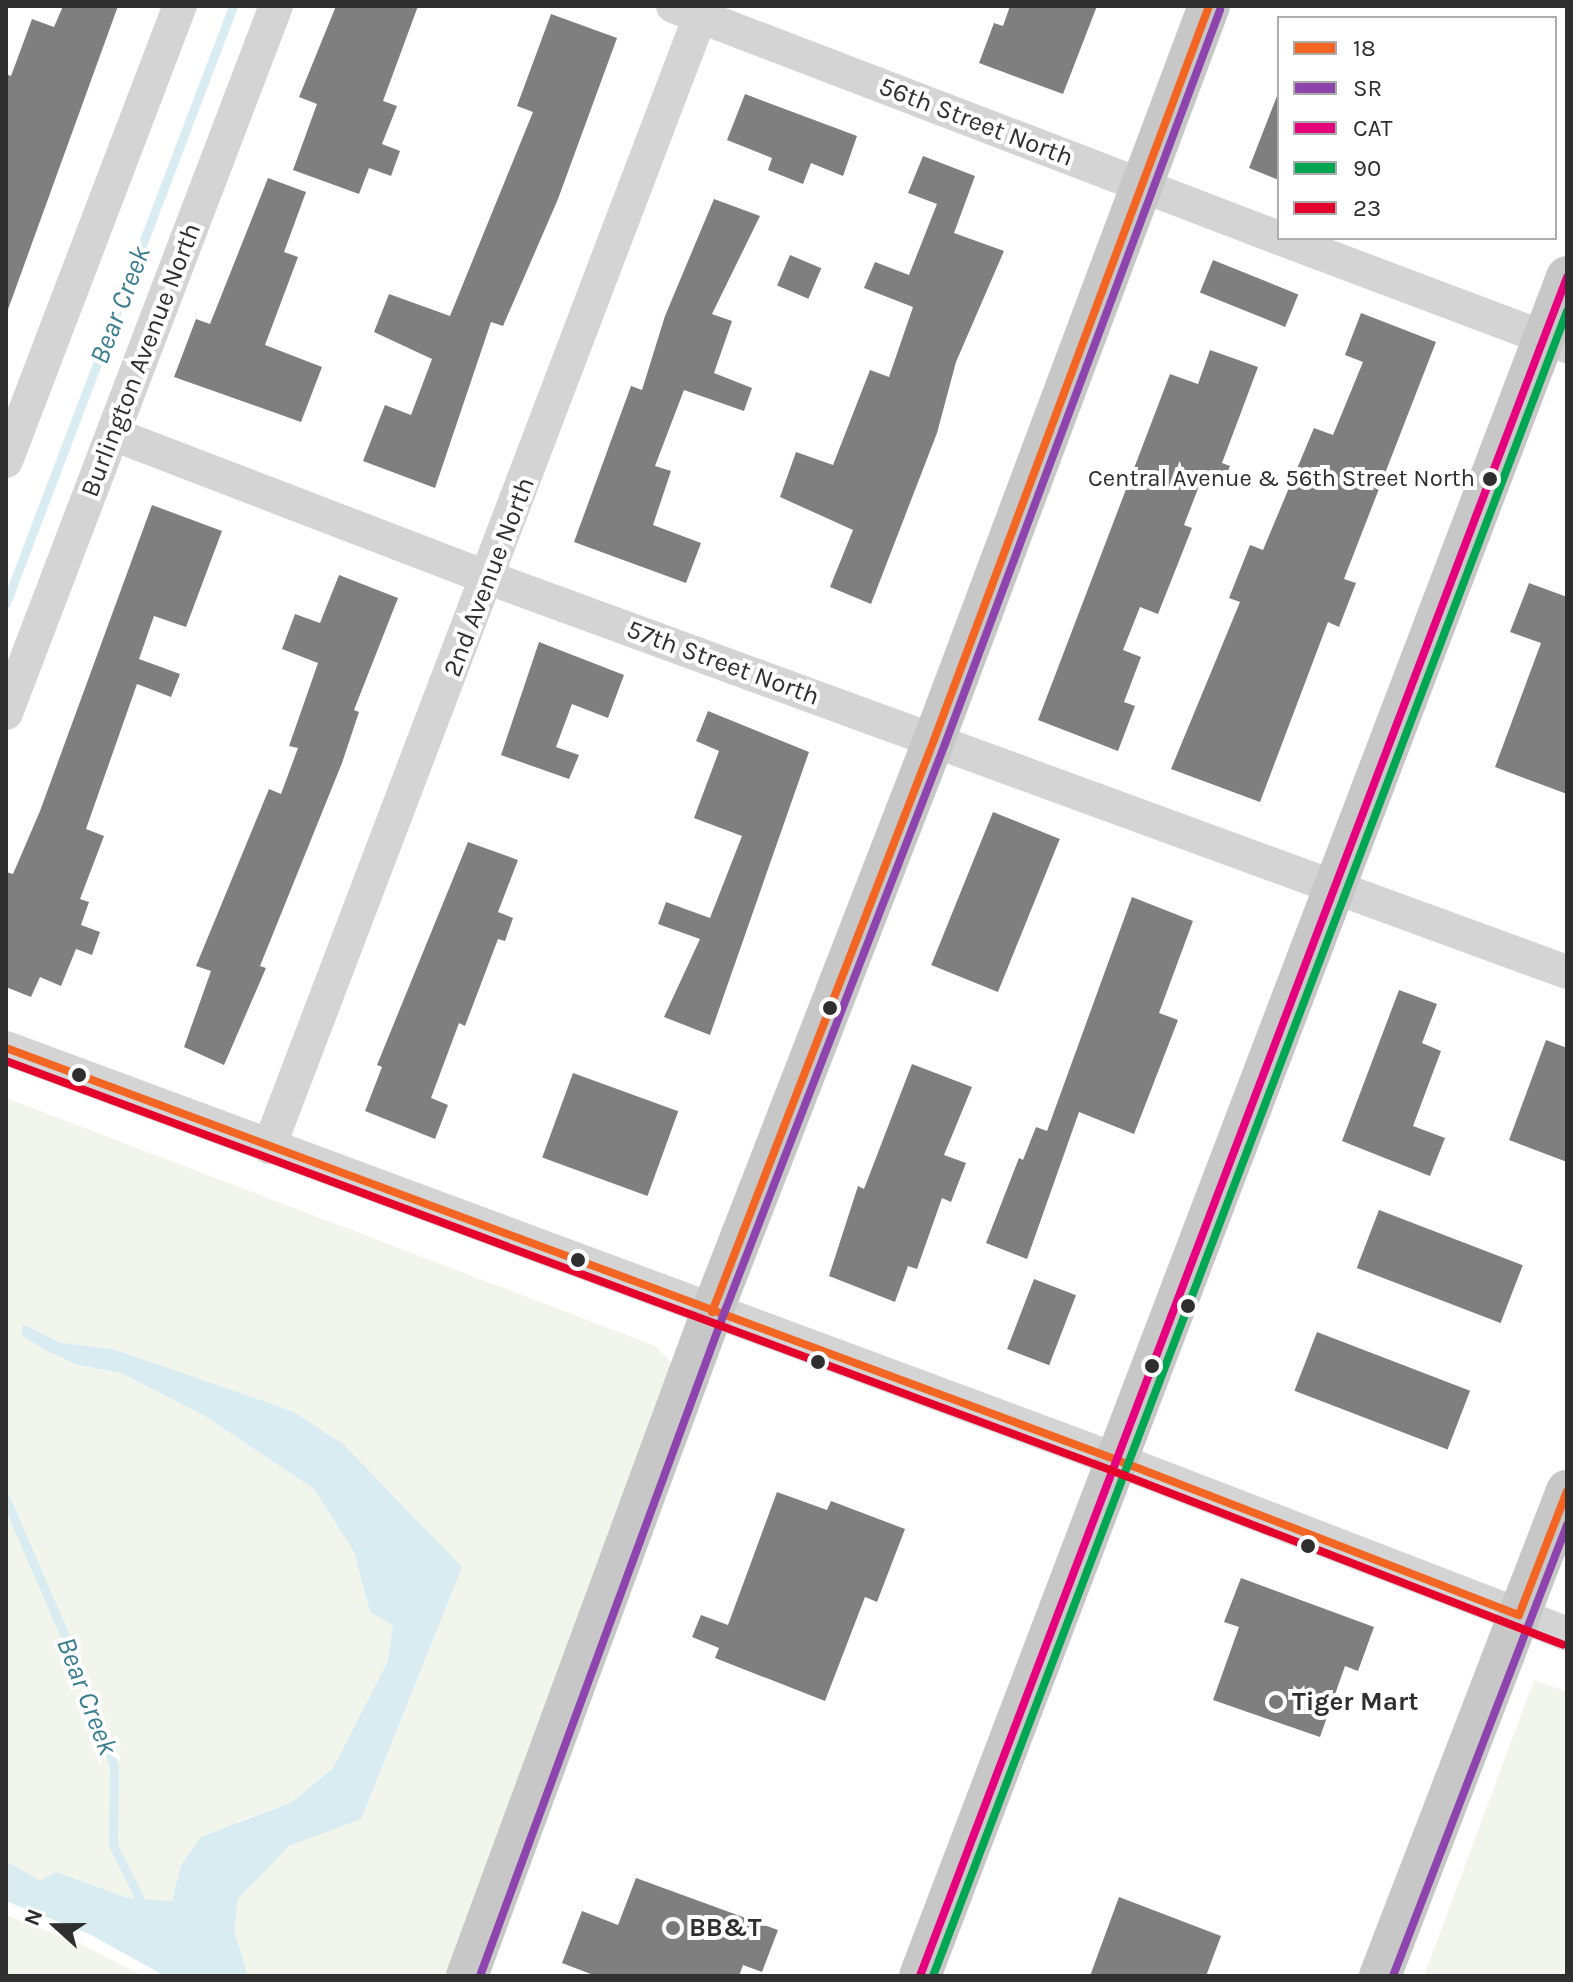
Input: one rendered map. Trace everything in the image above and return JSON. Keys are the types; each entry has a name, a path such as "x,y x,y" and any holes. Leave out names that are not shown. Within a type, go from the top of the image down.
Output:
{"main road":[{"path":"467,1976 712,1312 934,740 1209,6"},
{"path":"920,1976 1335,887 1556,342 1567,277"},
{"path":"1380,1976 1567,1491"}],"street":[{"path":"6,461 17,398 180,6"},
{"name":"Burlington Avenue North","path":"6,713 276,6"},
{"name":"56th Street North","path":"693,9 1277,237"},
{"name":"2nd Avenue North","path":"269,1147 489,578 693,9"},
{"name":"56th Street North","path":"1284,240 1556,342"},
{"name":"57th Street North","path":"113,434 489,578 1567,972"},
{"path":"6,1048 1117,1460 1567,1634"}],"shaded area":[{"path":"6,1098 655,1346 674,1365 448,1976 248,1976 234,1930 238,1899 289,1846 317,1833 462,1567 292,1411 113,1349 61,1343 24,1324 22,1336 47,1351 78,1365 121,1373 203,1415 314,1489 354,1552 370,1612 393,1625 388,1661 333,1768 292,1802 237,1822 181,1865 172,1901 128,1898 56,1872 40,1882 6,1861"},
{"path":"23,1324 61,1343 113,1349 292,1411 343,1444 462,1567 361,1819 289,1846 238,1899 234,1930 248,1976 165,1976 89,1934 6,1901 6,1861 40,1881 56,1872 128,1898 172,1901 181,1865 201,1837 292,1802 333,1768 388,1661 393,1625 370,1612 354,1552 314,1489 203,1415 121,1373 78,1365 47,1351 22,1336"},
{"path":"1534,1680 1567,1692 1567,1976 1424,1976"},
{"path":"6,1915 83,1945 143,1976 6,1976"}],"building":[{"path":"63,6 118,6 6,315 6,74 11,76 32,19 54,27"},
{"path":"336,6 418,6 383,101 397,106 382,144 400,151 391,176 369,168 359,194 293,170 317,104 299,97"},
{"path":"1010,6 1097,6 1063,94 979,63 994,23 1003,26"},
{"path":"551,14 617,38 558,199 503,326 491,322 435,488 363,461 385,405 411,415 432,359 374,332 389,294 450,316 533,112 517,106"},
{"path":"745,94 857,136 843,176 811,163 803,184 768,170 772,158 727,140"},
{"path":"1277,96 1277,179 1249,168"},
{"path":"923,156 975,176 954,233 1004,251 956,362 937,433 871,604 830,587 853,530 780,497 796,452 833,465 870,370 889,377 913,307 864,288 875,262 909,275 937,204 908,193"},
{"path":"268,178 306,192 284,252 298,257 265,345 322,367 301,422 174,377 196,319 210,324"},
{"path":"714,199 760,216 712,314 732,321 714,373 752,388 744,411 684,390 655,466 671,471 653,525 701,543 686,583 574,542 631,386 642,390 665,316"},
{"path":"790,255 821,268 808,299 777,285"},
{"path":"1213,260 1298,294 1285,327 1200,292"},
{"path":"1361,313 1436,342 1344,579 1356,583 1339,627 1328,622 1260,802 1171,769 1240,602 1229,598 1250,545 1263,550 1314,428 1333,435 1363,362 1345,355"},
{"path":"1210,350 1258,367 1222,463 1230,466 1221,489 1201,481 1184,525 1192,528 1158,614 1140,607 1123,650 1141,657 1124,702 1135,706 1118,751 1038,720 1170,374 1198,384"},
{"path":"152,505 222,531 186,627 154,616 139,659 180,674 171,697 137,684 86,829 104,836 80,899 89,902 81,925 100,932 92,955 76,949 61,986 40,977 31,997 6,987 6,872 13,874 40,811"},
{"path":"339,575 398,598 354,710 359,712 342,763 260,966 266,968 224,1065 184,1047 211,971 196,966 269,789 281,794 298,748 289,746 318,663 282,649 295,614 320,623"},
{"path":"1529,583 1567,597 1567,794 1495,767 1541,643 1510,632"},
{"path":"539,642 624,675 608,718 572,704 556,747 579,755 569,779 501,755"},
{"path":"708,711 809,752 710,1035 664,1017 700,939 658,924 666,902 710,918 742,836 694,818 719,751 696,741"},
{"path":"993,812 1060,839 998,992 931,965"},
{"path":"468,842 518,860 498,912 513,918 505,941 498,939 465,1026 459,1023 431,1098 448,1105 435,1139 365,1111 382,1067 377,1065"},
{"path":"1132,897 1193,921 1159,1013 1178,1020 1134,1134 1079,1112 1027,1259 986,1243 1019,1158 1023,1160 1036,1127 1047,1131"},
{"path":"1399,990 1437,1004 1422,1043 1441,1051 1413,1126 1445,1138 1430,1176 1342,1141"},
{"path":"1546,1040 1567,1048 1567,1162 1509,1140"},
{"path":"912,1064 972,1087 944,1155 966,1163 951,1202 942,1198 917,1269 908,1266 895,1302 829,1276 858,1186 864,1189"},
{"path":"573,1073 678,1111 647,1196 542,1158"},
{"path":"1379,1210 1523,1265 1501,1323 1357,1268"},
{"path":"1034,1279 1076,1295 1049,1365 1007,1349"},
{"path":"1317,1332 1470,1391 1448,1450 1294,1391"},
{"path":"777,1492 827,1510 831,1501 905,1529 877,1602 865,1597 825,1701 715,1658 719,1648 692,1637 701,1615 728,1625"},
{"path":"1241,1578 1374,1627 1358,1671 1345,1666 1320,1737 1213,1700 1239,1627 1224,1622"},
{"name":"BB&T","path":"636,1878 778,1930 762,1972 743,1965 739,1976 596,1976 562,1963 582,1911 618,1925"},
{"path":"1119,1897 1221,1936 1206,1976 1090,1976"}],"waterway":[{"name":"Bear Creek","path":"6,603 233,6"},
{"name":"Bear Creek","path":"6,1500 96,1708 114,1767 113,1845 144,1907"}],"transit line":[{"name":"18","path":"712,1312 934,740 1209,6"},
{"name":"SR","path":"480,1976 723,1316 945,744 1220,10"},
{"name":"CAT","path":"920,1976 1567,277"},
{"name":"90","path":"933,1976 1567,311"},
{"name":"18","path":"6,1048 1117,1460 1519,1615 1567,1491"},
{"name":"23","path":"6,1061 1113,1471 1563,1645"},
{"name":"SR","path":"1393,1976 1567,1524"}],"place":[{"name":"Central Avenue & 56th Street North","path":"1490,479"},
{"name":"Tiger Mart","path":"1276,1702"},
{"name":"BB&T","path":"673,1928"}]}
